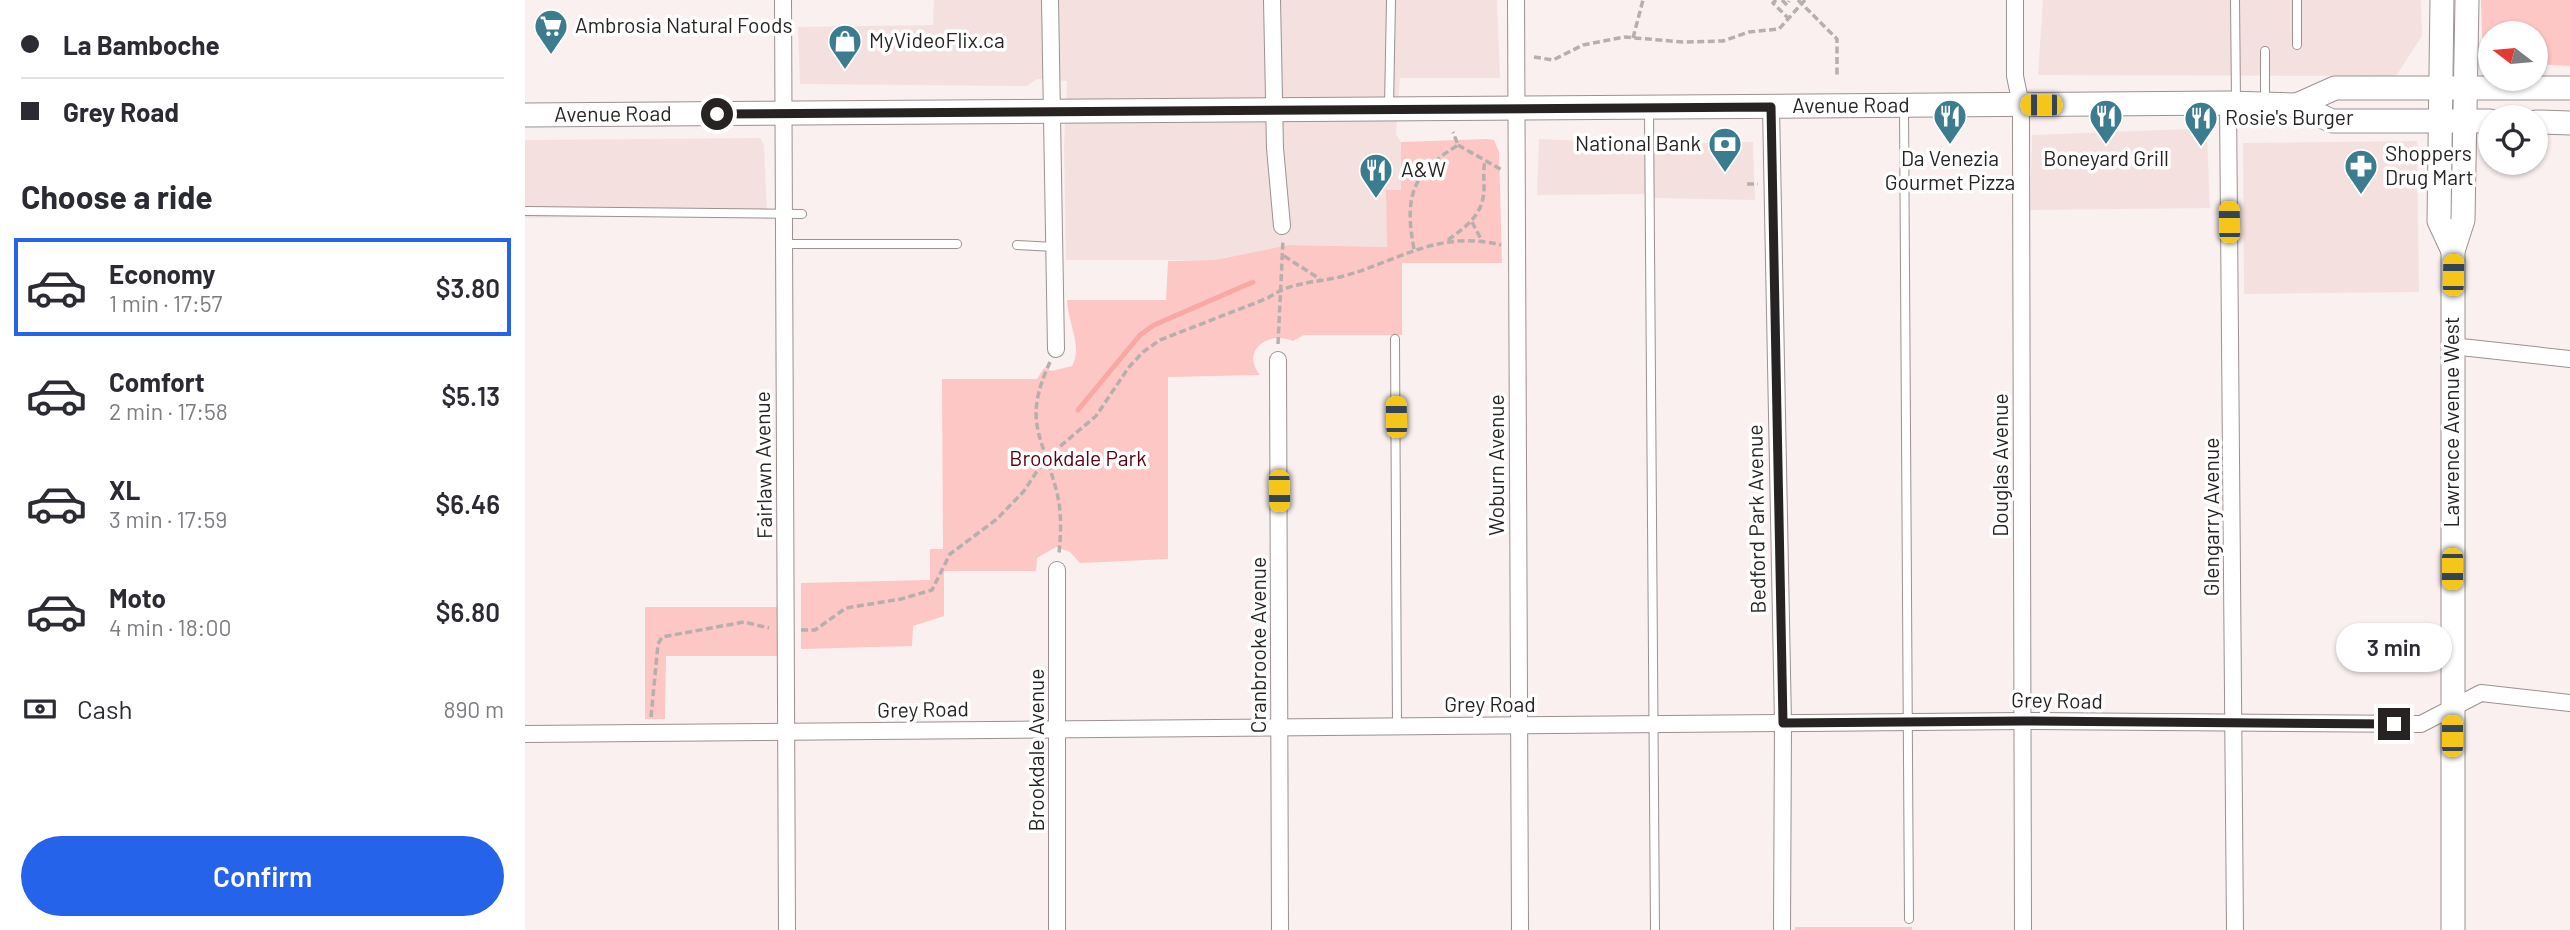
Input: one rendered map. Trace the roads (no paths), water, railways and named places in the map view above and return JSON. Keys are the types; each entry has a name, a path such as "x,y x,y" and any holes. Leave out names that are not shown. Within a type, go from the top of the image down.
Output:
{"main road":[{"name":"Lawrence Avenue West","path":"2442,0 2438,121 2439,221 2453,251"},
{"name":"Lawrence Avenue West","path":"2453,930 2453,251 2463,220 2467,0"},
{"name":"Avenue Road","path":"2297,105 2335,88 2570,88"},
{"name":"Avenue Road","path":"525,115 2232,103 2297,105 2332,121 2478,121"},
{"path":"2548,122 2570,123"}],"street":[{"name":"Fairlawn Avenue","path":"783,0 787,930"},
{"path":"1051,0 1056,349"},
{"path":"1272,0 1273,111 1282,226"},
{"name":"Woburn Avenue","path":"1516,0 1520,930"},
{"name":"Douglas Avenue","path":"2015,0 2015,76 2021,105 2023,930"},
{"name":"Glengarry Avenue","path":"2232,103 2235,930"},
{"name":"Bedford Park Avenue","path":"1771,107 1783,723 1783,930"},
{"path":"2452,346 2570,359"},
{"name":"Cranbrooke Avenue","path":"1277,360 1280,930"},
{"name":"Brookdale Avenue","path":"1057,570 1057,930"},
{"name":"Grey Road","path":"525,734 2022,721 2421,724 2481,693 2570,703"}],"lane":[{"path":"1389,109 1391,0"},
{"path":"2232,103 2235,0"},
{"path":"2297,0 2297,45"},
{"path":"2265,51 2265,104"},
{"path":"1904,105 1909,919"},
{"path":"1649,107 1654,930"},
{"path":"525,211 802,214"},
{"path":"784,244 957,244"},
{"path":"1017,245 1055,247"},
{"path":"1395,339 1397,726"}],"waterway":[{"path":"1078,410 1140,335 1154,325 1253,282"}],"place":[{"name":"Ambrosia Natural Foods","path":"551,56"},
{"name":"MyVideoFlix.ca","path":"845,71"},
{"name":"Da Venezia Gourmet Pizza","path":"1950,146"},
{"name":"Boneyard Grill","path":"2106,146"},
{"name":"Rosie's Burger","path":"2201,148"},
{"name":"National Bank","path":"1725,174"},
{"name":"Shoppers Drug Mart","path":"2361,196"},
{"name":"A&W","path":"1376,200"}],"park label":[{"name":"Brookdale Park","path":"1078,459"}]}
